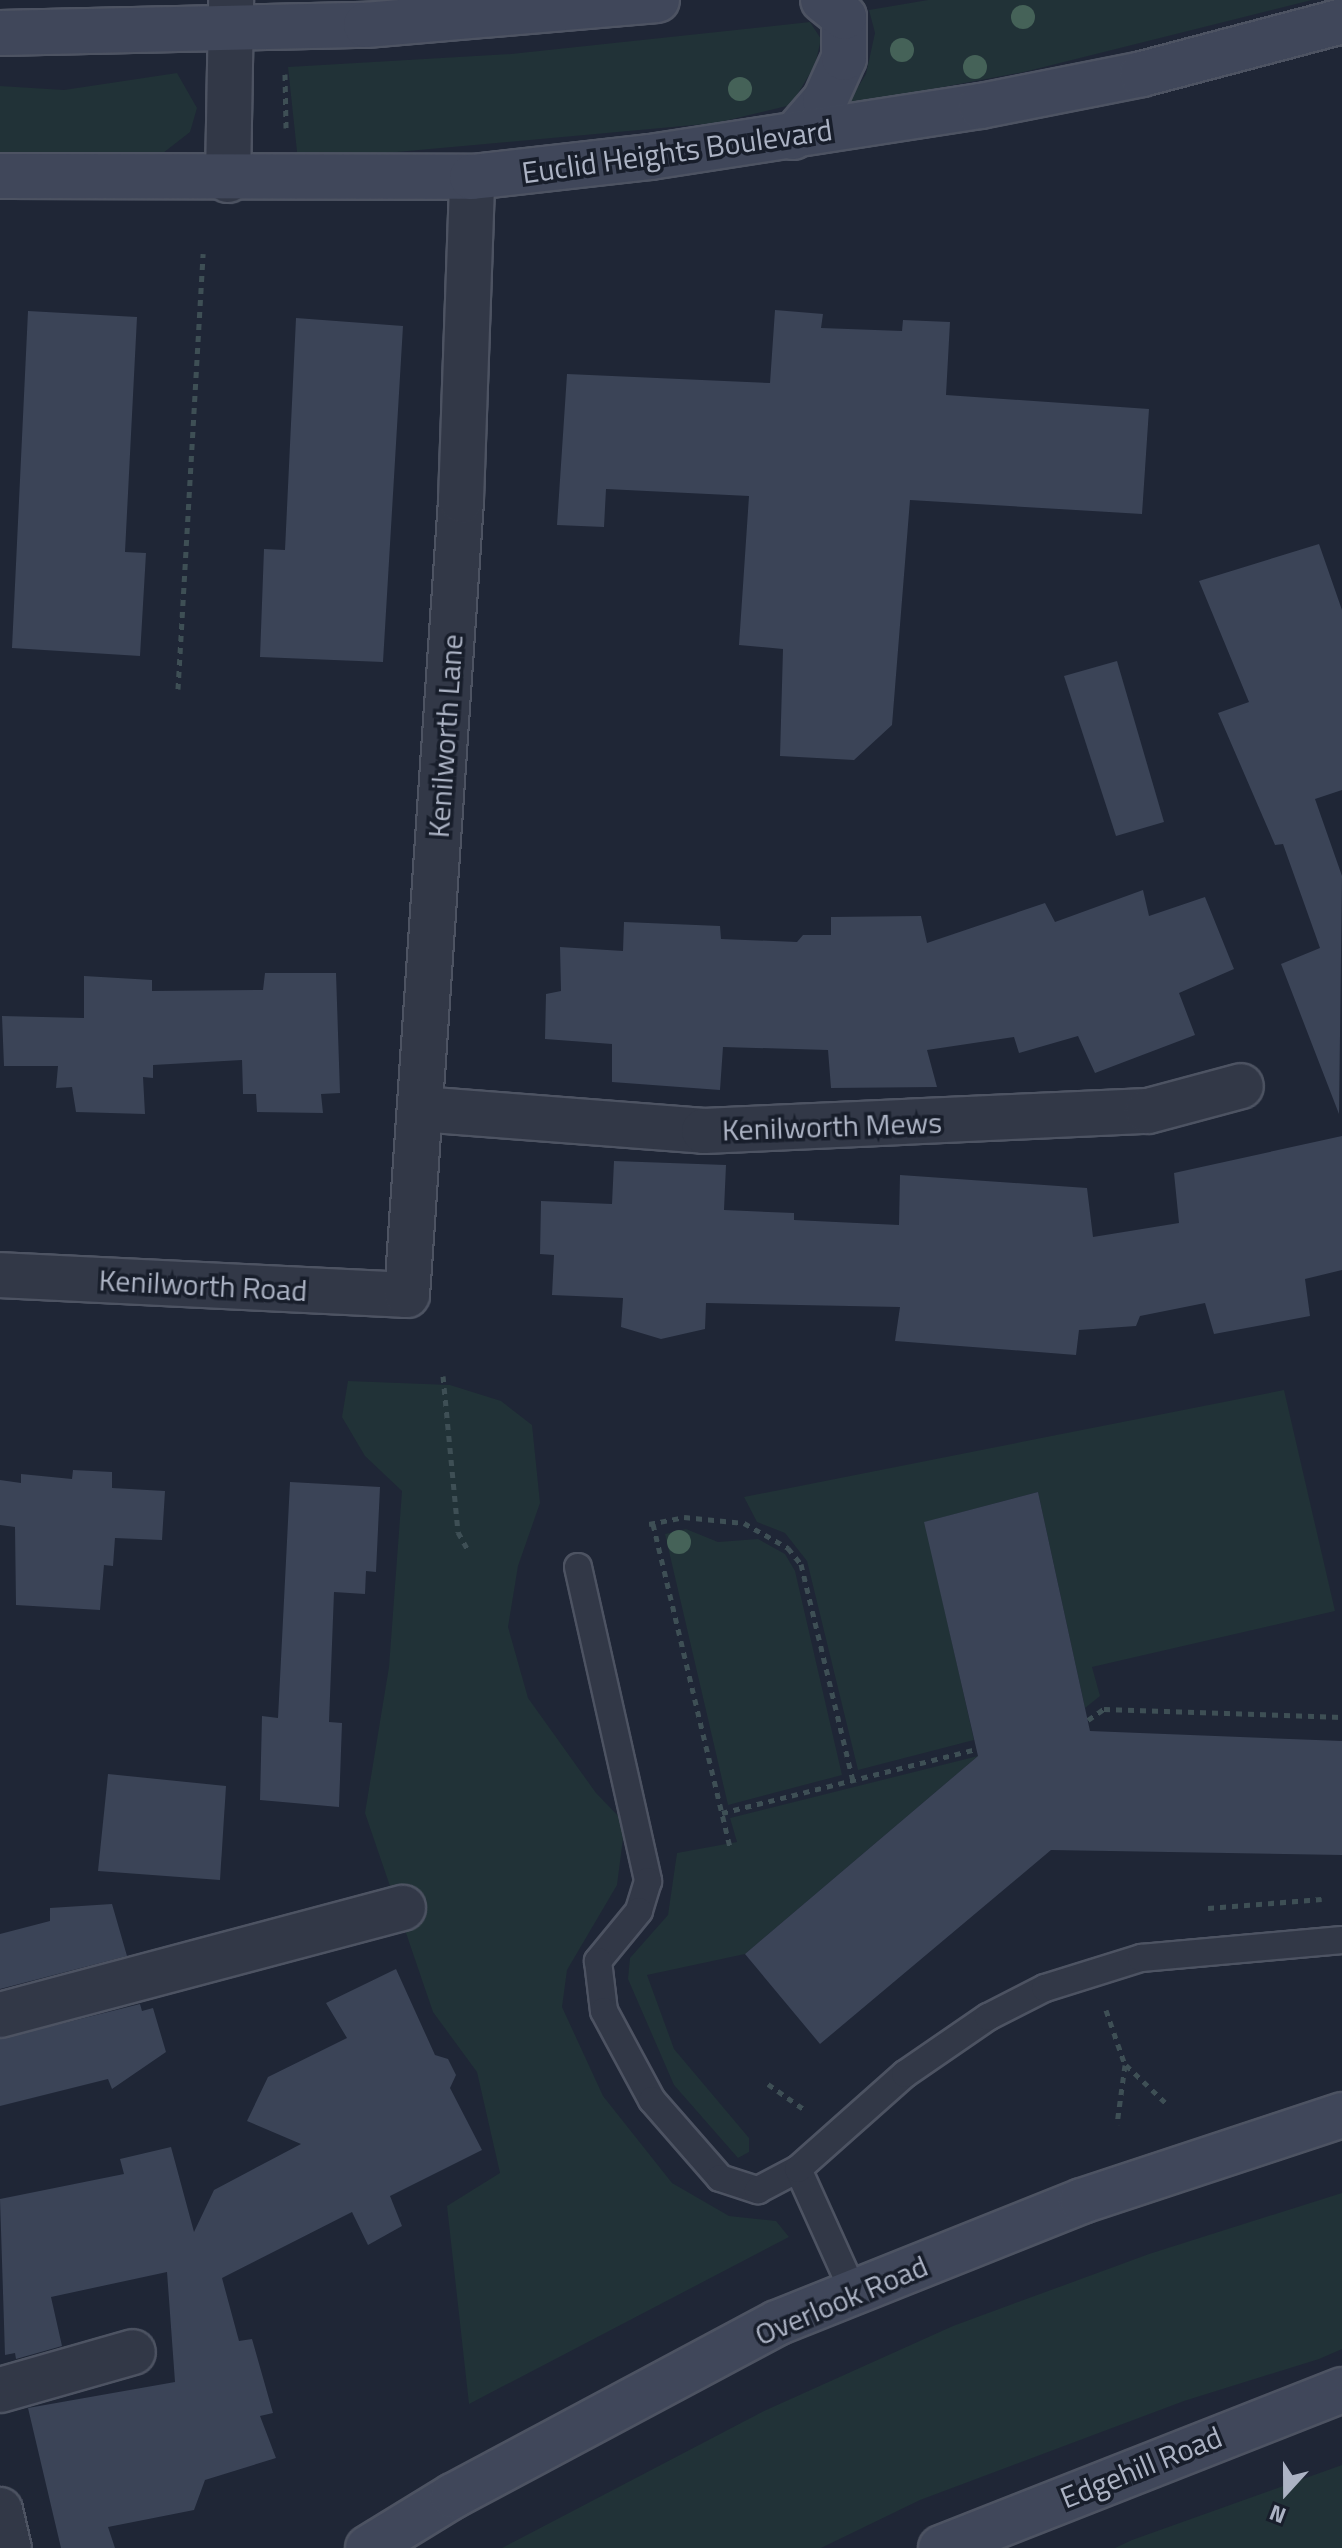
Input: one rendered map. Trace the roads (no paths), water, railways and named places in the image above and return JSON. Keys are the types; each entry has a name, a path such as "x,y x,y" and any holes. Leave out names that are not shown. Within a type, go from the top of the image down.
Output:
{"main road":[{"path":"0,33 231,16 505,17 657,0"},
{"path":"793,137 825,100 844,58 844,17 823,0"},
{"name":"Euclid Heights Boulevard","path":"0,176 228,180 472,177 793,137 1142,74 1342,21"},
{"name":"Overlook Road","path":"368,2548 453,2496 763,2331 853,2291 1082,2201 1342,2115"},
{"name":"Edgehill Road","path":"941,2548 1342,2390"}],"street":[{"path":"228,180 231,16"},
{"name":"Kenilworth Lane","path":"407,1295 461,500 472,177"},
{"name":"Kenilworth Mews","path":"420,1109 704,1131 1148,1111 1241,1086"},
{"name":"Kenilworth Road","path":"0,1275 407,1295"},
{"path":"0,2015 403,1908"},
{"path":"0,2390 133,2352"},
{"path":"0,2510 9,2548"}],"lane":[{"path":"578,1567 648,1881 639,1911 598,1961 604,2011 652,2100 720,2178 758,2190 798,2169 905,2074 988,2017 1045,1988 1141,1958 1342,1940"},
{"path":"798,2169 853,2291"}]}
